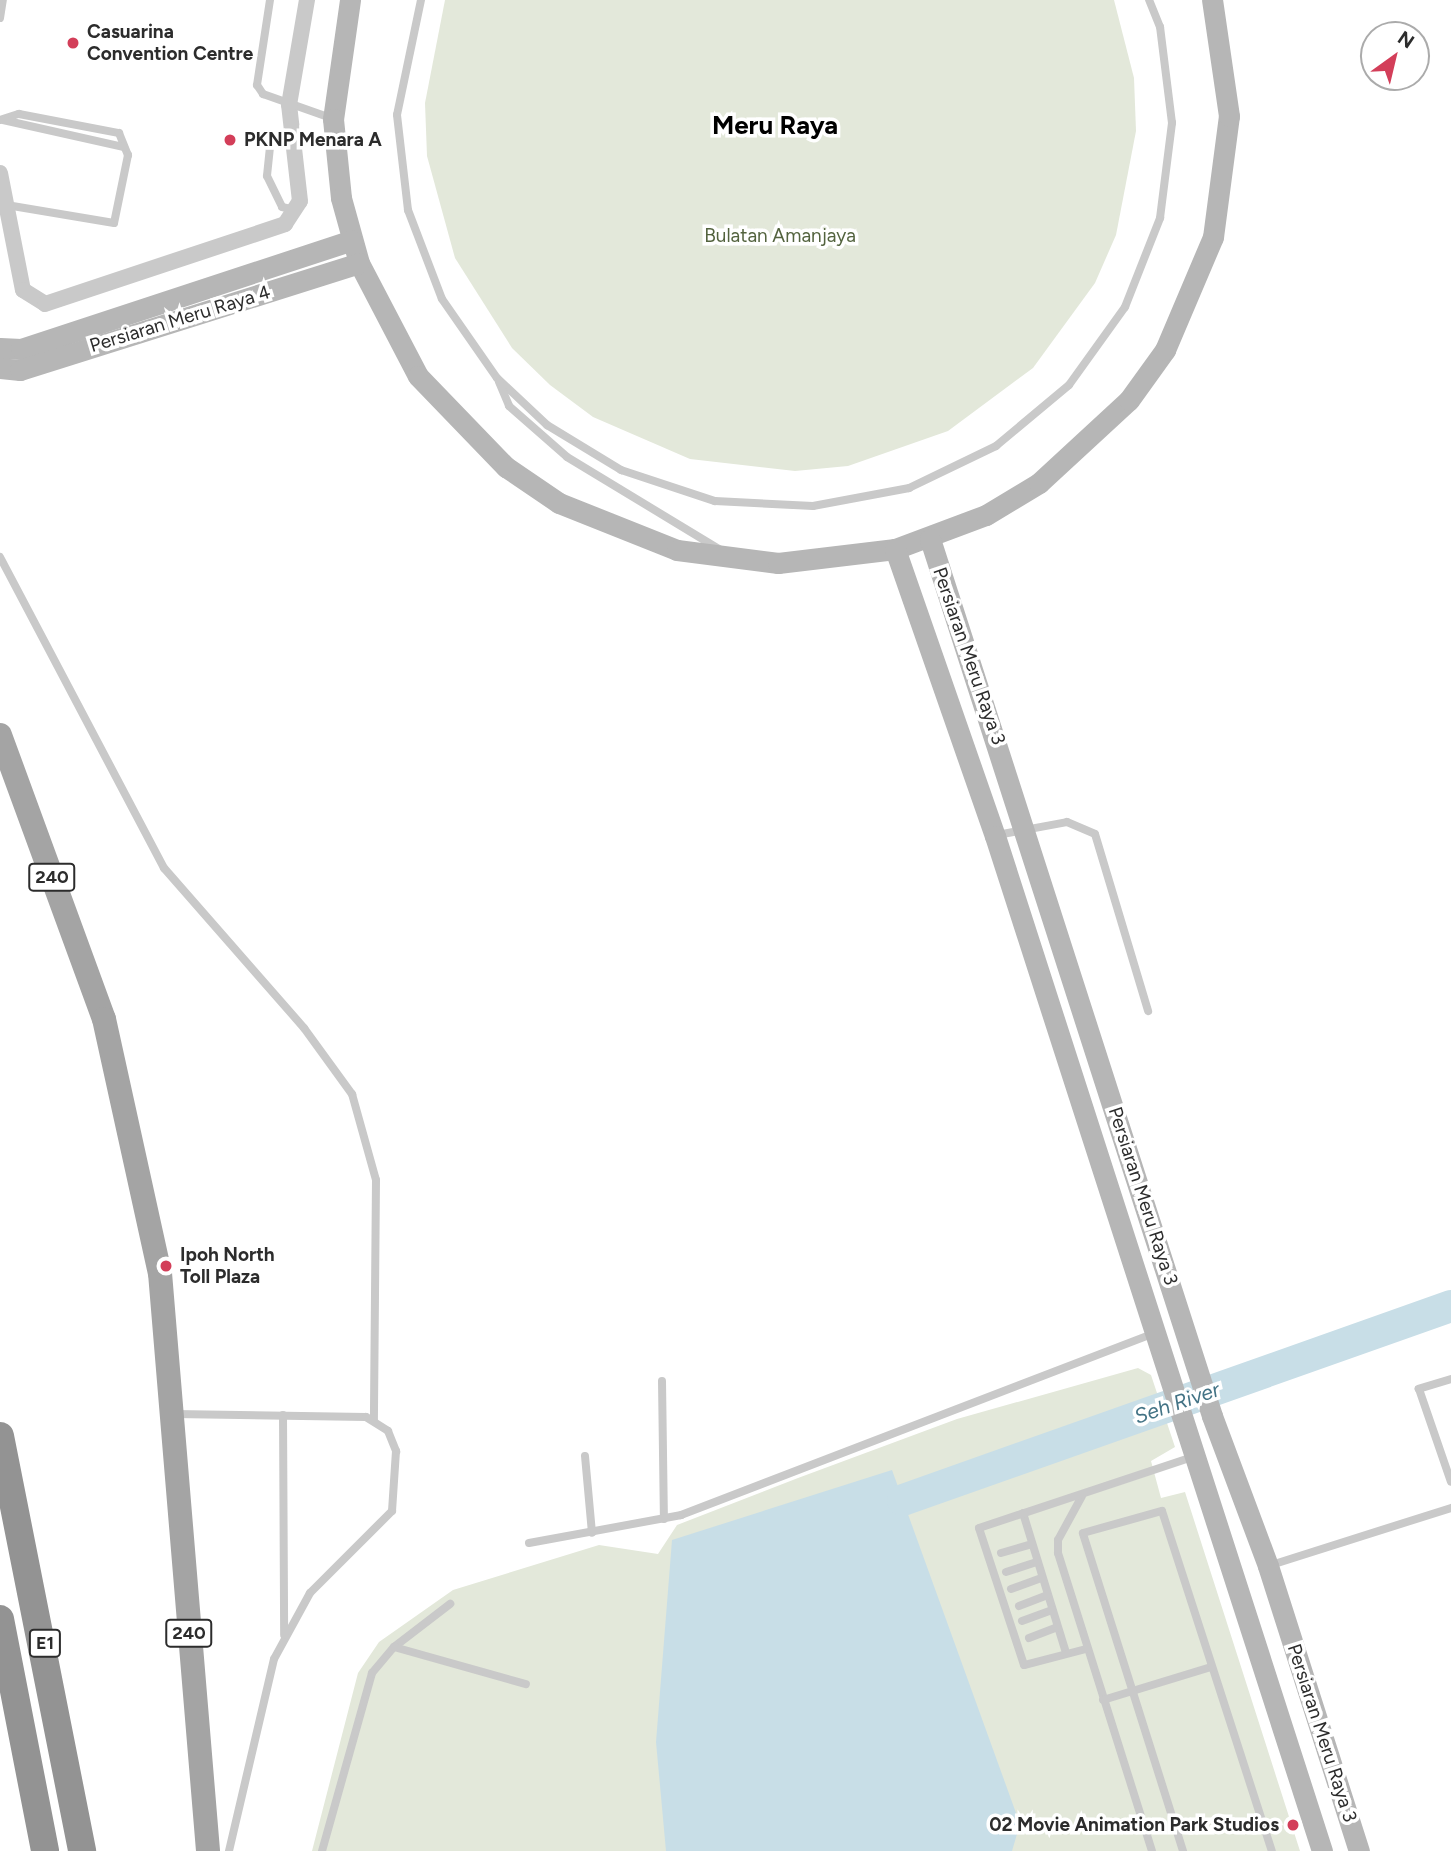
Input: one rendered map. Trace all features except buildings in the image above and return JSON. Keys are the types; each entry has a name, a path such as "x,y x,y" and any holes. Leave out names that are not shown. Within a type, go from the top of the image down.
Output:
{"highway":[{"name":"E1","path":"0,1436 82,1851"},
{"name":"E1","path":"0,1619 45,1851"}],"main road":[{"name":"240","path":"0,735 104,1019 160,1273 208,1851"}],"street":[{"path":"0,173 23,290 45,304 285,224 295,210 301,179 289,129 289,105 307,0"},
{"path":"350,0 333,119 352,240 359,263 418,376 506,467 616,531 739,561 817,562 895,550 930,539 986,515 1058,468 1129,400 1165,350 1213,237 1225,177 1229,116 1212,0"},
{"name":"Persiaran Meru Raya 4","path":"0,348 21,349 352,240"},
{"name":"Persiaran Meru Raya 4","path":"0,369 20,370 359,263"},
{"name":"Persiaran Meru Raya 3","path":"930,539 1027,828 1212,1416 1268,1566 1359,1851"},
{"name":"Persiaran Meru Raya 3","path":"895,550 995,836 1179,1421 1194,1457 1322,1851"}],"lane":[{"path":"0,18 3,0"},
{"path":"270,0 257,85 289,105 333,119"},
{"path":"421,0 409,31 397,115 408,210 442,299 497,378 509,406 566,457 739,561"},
{"path":"497,378 547,425 621,470 715,500 825,504 909,488 996,446 1069,385 1125,307 1160,218 1172,123 1160,27 1149,0"},
{"path":"1,120 125,149 114,223 7,205"},
{"path":"289,129 270,147 267,176 282,207 295,210"},
{"path":"0,557 164,868 304,1028 356,1104 376,1180 374,1420 396,1451 396,1502 310,1593 284,1635"},
{"path":"995,836 1067,822 1095,834 1148,1011"},
{"path":"529,1544 664,1519 1152,1335"},
{"path":"1451,1379 1419,1389 1451,1482"},
{"path":"662,1381 664,1519"},
{"path":"171,1414 283,1415 374,1420"},
{"path":"229,1851 284,1635 283,1415"},
{"path":"585,1456 592,1533"},
{"path":"1086,1649 1024,1665 979,1528 1194,1457"},
{"path":"1082,1496 1058,1540 1086,1649 1152,1851"},
{"path":"1268,1566 1451,1508"},
{"path":"1183,1851 1083,1533 1162,1511 1272,1851"},
{"path":"1023,1514 1066,1653"},
{"path":"1001,1553 1032,1544"},
{"path":"1006,1572 1037,1562"},
{"path":"1011,1589 1042,1578"},
{"path":"1019,1606 1047,1595"},
{"path":"322,1851 372,1673 394,1647 450,1604"},
{"path":"1022,1621 1052,1611"},
{"path":"1029,1638 1057,1628"},
{"path":"394,1647 526,1684"},
{"path":"1102,1700 1211,1667"}],"green space":[{"name":"Bulatan Amanjaya","path":"445,0 1114,0 1134,78 1136,131 1116,235 1095,283 1033,368 948,431 848,466 795,471 690,459 593,417 550,385 512,348 455,258 427,156 425,103"},
{"path":"1138,1368 1151,1375 1175,1447 1151,1461 1161,1498 1185,1492 1300,1851 312,1851 358,1673 379,1642 453,1590 599,1545 658,1554 677,1525 798,1478 957,1419"}],"water":[{"path":"892,1470 1020,1824 1012,1851 666,1851 656,1742 672,1540"}],"waterway":[{"name":"Seh River","path":"903,1500 1451,1306"}],"place":[{"name":"Casuarina Convention Centre","path":"73,43"},
{"name":"PKNP Menara A","path":"230,140"},
{"name":"Ipoh North Toll Plaza","path":"166,1266"},
{"name":"02 Movie Animation Park Studios","path":"1293,1825"}],"district":[{"name":"Meru Raya","path":"775,126"}]}
